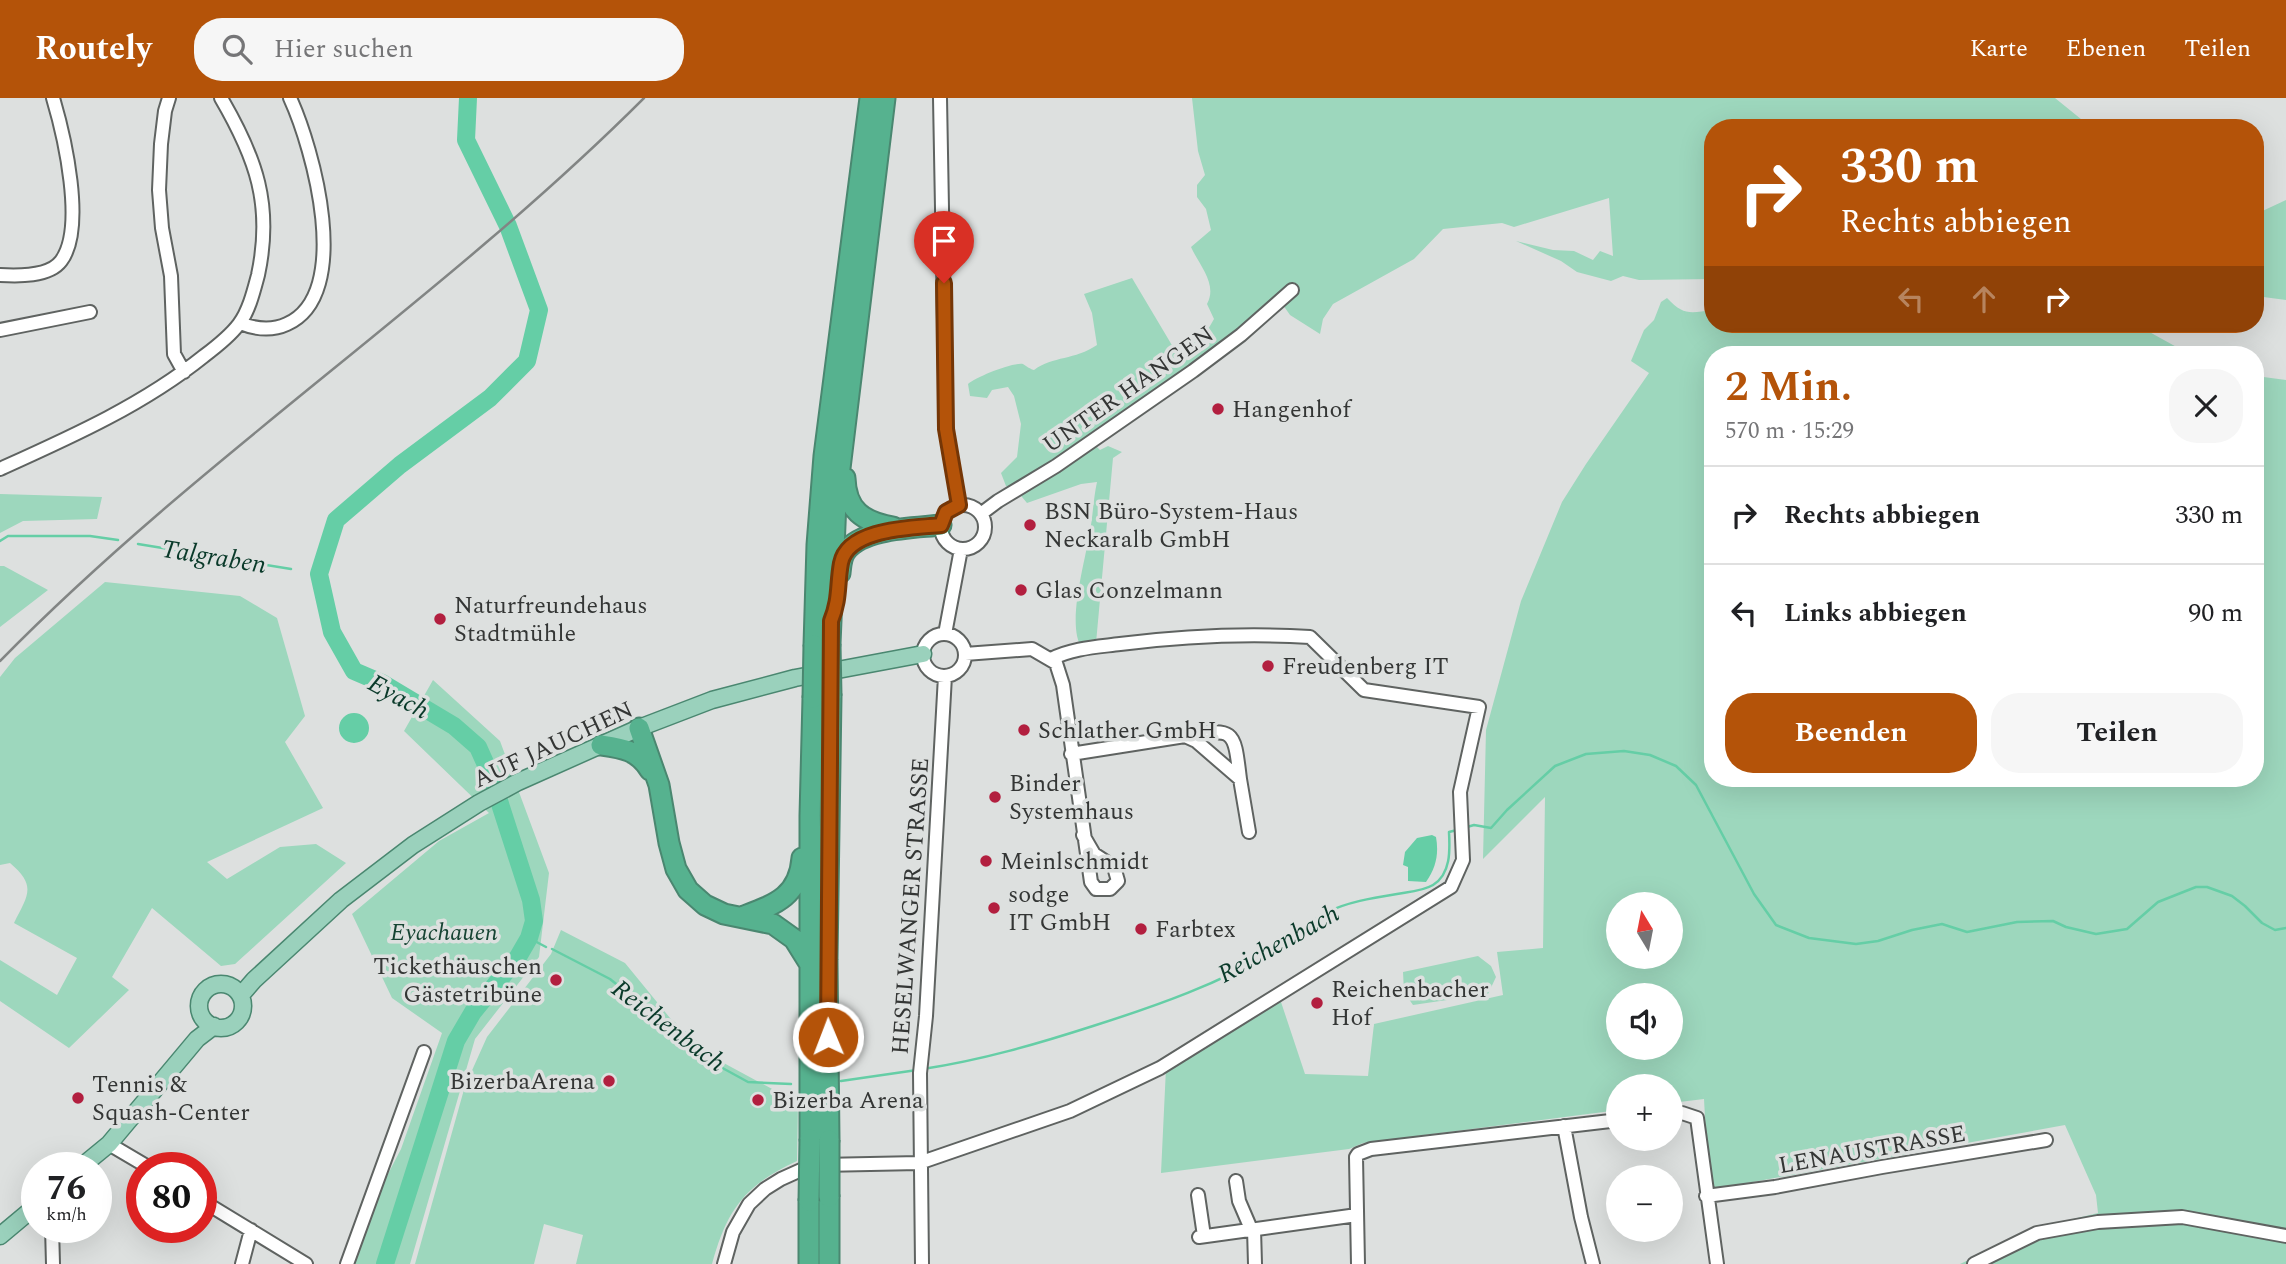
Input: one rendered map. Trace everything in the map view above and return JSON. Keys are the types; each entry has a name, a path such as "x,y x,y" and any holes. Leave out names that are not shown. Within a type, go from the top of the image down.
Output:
{"highway":[{"path":"809,1264 809,1201 819,1139 827,960 822,644 817,545 824,456 870,98"},
{"path":"831,621 835,514 885,98"},
{"path":"844,432 845,492 854,510 873,524 904,529"},
{"path":"822,644 838,603 841,561 846,550 877,533 941,525"},
{"path":"822,697 810,816 810,964 819,1139 829,1197 829,1264"},
{"path":"639,728 659,785 676,869 688,890 705,905 724,914 773,924 794,939 810,964"},
{"path":"601,745 633,751 644,760 659,785"},
{"path":"744,916 775,904 790,890 800,874 804,837 810,816"}],"main road":[{"name":"AUF JAUCHEN","path":"236,991 254,980 341,901 413,845 518,782 639,728 712,700 795,678 923,654"},
{"path":"219,984 236,991 243,1006 240,1017 225,1027 209,1023 199,1005 203,993 219,984"},
{"path":"98,1152 109,1143 209,1023"},
{"path":"0,1236 21,1218"}],"street":[{"path":"0,275 38,274 60,263 70,242 69,160 53,98"},
{"path":"169,98 161,144 159,190 162,228 171,276 174,354 184,372"},
{"path":"0,469 70,438 132,405 184,372 240,323 255,288 261,257 264,216 259,182 249,150 222,98"},
{"path":"240,323 266,328 282,326 295,320 307,310 314,299 321,272 324,248 318,190 309,146 290,98"},
{"path":"940,98 946,429 959,505"},
{"name":"UNTER HANGEN","path":"982,513 1056,466 1193,371 1292,290"},
{"path":"0,330 90,312"},
{"path":"959,505 972,506 982,513 985,534 975,545 961,549 949,544 941,525 946,512 959,505"},
{"path":"945,635 961,549"},
{"path":"723,1264 733,1232 749,1204 780,1179 821,1165 919,1163 1070,1111 1172,1061 1451,887 1463,860 1460,792 1479,708 1364,690 1310,636 1252,634 1166,639 1078,649 1051,659"},
{"path":"945,635 958,640 965,654 959,670 945,676 930,671 924,664 923,654 930,640 945,635"},
{"path":"965,654 1032,649 1056,663 1063,685 1083,835"},
{"name":"HESELWANGER STRASSE","path":"922,1264 920,1073 927,1002 945,676"},
{"path":"1071,754 1217,731 1227,732 1233,737 1236,747 1249,832"},
{"path":"1185,736 1196,741 1240,779"},
{"path":"347,1264 424,1052"},
{"path":"1683,1112 1697,1118 1717,1264"},
{"path":"1358,1264 1358,1154 1371,1149 1606,1121"},
{"path":"1564,1126 1593,1264"},
{"name":"LENAUSTRASSE","path":"1706,1196 1776,1187 2046,1140"},
{"path":"109,1143 126,1153"},
{"path":"1236,1181 1239,1201 1253,1229 1255,1264"},
{"path":"1198,1195 1202,1236 1357,1215"},
{"path":"217,1210 306,1264"},
{"path":"1975,1264 2037,1233 2098,1222 2182,1217 2286,1236"},
{"path":"242,1264 251,1230"},
{"path":"52,1243 53,1264"}],"green space":[{"path":"1192,98 2055,98 2081,119 1704,119 1704,279 1639,280 1623,276 1611,281 1577,272 1561,261 1516,241 1553,250 1574,251 1593,260 1600,251 1613,256 1609,198 1514,227 1502,223 1443,229 1414,259 1333,304 1323,319 1320,334 1290,315 1283,305 1091,441 1100,450 1108,446 1122,452 1113,458 1096,643 1082,648 1078,638 1076,610 1097,482 1081,484 1027,503 1013,486 1006,486 1001,473 1017,457 1021,424 1014,396 1008,387 992,390 987,398 970,396 968,384 1011,365 1023,364 1034,370 1097,345 1092,313 1084,294 1132,278 1176,352 1203,338 1214,319 1207,304 1210,297 1209,282 1191,247 1211,230 1206,209 1197,197 1197,185 1205,175 1198,151"},
{"path":"2286,200 2286,300 2264,297 2264,210"},
{"path":"1667,298 1678,308 1688,312 1704,311 1704,333 2151,333 2175,346 1704,346 1704,787 2264,787 2264,377 2286,380 2286,1264 1960,1264 2036,1228 2098,1213 2096,1195 2065,1125 1709,1190 1704,1099 1683,1102 1683,1074 1606,1074 1606,1112 1363,1143 1349,1149 1161,1173 1166,1068 1279,996 1305,1074 1368,1076 1374,1024 1503,995 1497,952 1543,948 1545,797 1483,859 1486,730 1521,601 1562,502 1649,373 1631,361 1644,330 1654,320 1661,302"},
{"path":"0,494 102,497 97,519 23,521 0,533"},
{"path":"0,566 48,590 0,627"},
{"path":"105,582 240,596 277,618 305,716 285,742 323,808 207,862 227,879 280,847 316,844 346,863 235,964 221,966 152,908 112,977 129,990 69,1048 0,1001 0,960 57,995 77,958 14,923 26,898 27,885 10,863 0,865 0,677 15,658"},
{"name":"Eyachauen","path":"433,680 500,741 549,873 539,957 475,1039 410,1264 350,1264 376,1197 401,1149 442,1033 392,998 352,914 439,841 489,813 404,731"},
{"path":"561,930 625,963 670,1018 720,1061 798,1103 797,1161 764,1179 741,1201 724,1228 712,1264 576,1264 583,1235 544,1224 534,1264 415,1264 465,1086 487,1037 551,954"},
{"path":"1478,956 1491,966 1496,977 1488,994 1413,1005 1404,992 1403,972"}],"shaded area":[{"path":"354,713 365,717 369,728 365,739 354,743 343,739 339,728 343,717"},
{"path":"1432,835 1436,837 1437,849 1432,871 1426,882 1408,881 1408,867 1403,865 1405,852 1417,838"}],"waterway":[{"name":"Eyach","path":"385,1264 456,1041 473,1012 518,957 529,938 534,921 531,900 491,776 478,747 454,726 382,683 354,671 332,632 319,574 336,520 400,465 490,398 527,361 539,310 508,226 466,140 468,98"},
{"name":"Talgraben","path":"0,541 8,536 90,536 118,540"},
{"name":"Talgraben","path":"138,544 291,569"},
{"name":"Reichenbach","path":"1467,827 1474,825 1491,828 1555,766 1586,754 1624,751 1650,755 1676,766 1696,785 1754,894 1776,925 1809,938 1856,944 1942,924 1967,932 2017,922 2053,921 2096,934 2127,929 2158,902 2196,887 2207,887 2232,896 2262,923 2275,930 2286,928"},
{"name":"Reichenbach","path":"923,1069 1030,1045 1165,1002 1257,961 1333,909 1429,887 1443,875 1449,854 1449,832 1457,830"},
{"name":"Reichenbach","path":"529,938 546,947"},
{"name":"Reichenbach","path":"552,949 610,979 717,1065 748,1082 791,1084"},
{"name":"Reichenbach","path":"841,1081 917,1070"}],"railway":[{"path":"0,661 157,515 486,242 567,172 644,98"}],"place":[{"name":"Hangenhof","path":"1218,409"},
{"name":"BSN Büro-System-Haus Neckaralb GmbH","path":"1030,525"},
{"name":"Glas Conzelmann","path":"1021,590"},
{"name":"Naturfreundehaus Stadtmühle","path":"440,619"},
{"name":"Freudenberg IT","path":"1268,666"},
{"name":"Schlather GmbH","path":"1024,730"},
{"name":"Binder Systemhaus","path":"995,797"},
{"name":"Meinlschmidt","path":"986,861"},
{"name":"sodge IT GmbH","path":"994,908"},
{"name":"Farbtex","path":"1141,929"},
{"name":"Tickethäuschen Gästetribüne","path":"556,980"},
{"name":"Reichenbacher Hof","path":"1317,1003"},
{"name":"BizerbaArena","path":"609,1081"},
{"name":"Tennis & Squash-Center","path":"78,1098"},
{"name":"Bizerba Arena","path":"758,1100"}],"route":[{"path":"828,1037 831,621 838,603 841,561 846,550 877,533 941,525 946,512 959,505 946,429 944,283"}]}
